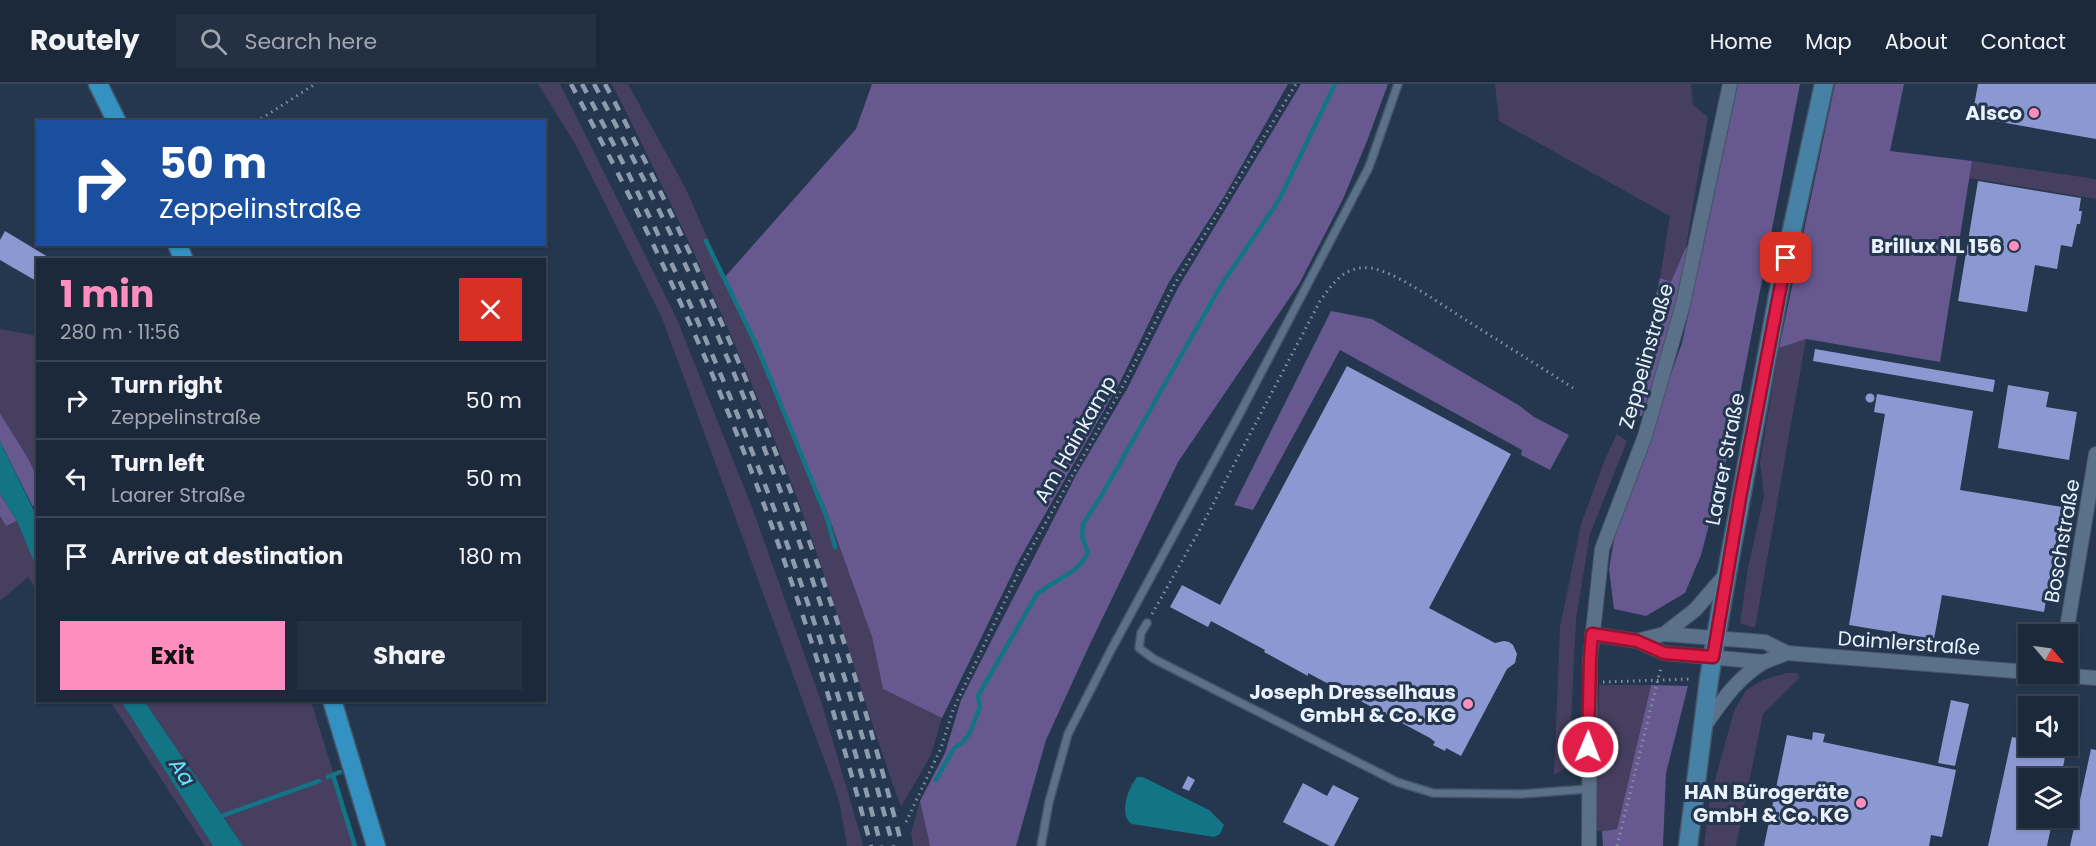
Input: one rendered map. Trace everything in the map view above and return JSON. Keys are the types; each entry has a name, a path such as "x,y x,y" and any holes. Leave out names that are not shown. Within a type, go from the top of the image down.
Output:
{"main road":[{"path":"98,84 116,120"},
{"name":"Laarer Straße","path":"1688,846 1709,679 1727,573 1781,280 1824,84"},
{"path":"333,702 376,846"}],"street":[{"name":"Zeppelinstraße","path":"1589,846 1589,682 1602,549 1645,436 1683,304 1730,84"},
{"name":"Boschstraße","path":"2068,624 2096,454"},
{"path":"1664,634 1695,610 1727,573"},
{"path":"1592,634 1637,641 1664,653 1713,657"},
{"path":"1637,641 1664,634 1716,638"},
{"name":"Daimlerstraße","path":"1716,638 1765,642 1787,653 2018,671"},
{"name":"Daimlerstraße","path":"1703,727 1726,694 1750,670 1787,653"},
{"name":"Daimlerstraße","path":"1713,657 1764,662"},
{"path":"2078,676 2096,678"}],"lane":[{"path":"1041,846 1049,802 1068,734 1369,167 1398,84"},
{"path":"1147,624 1142,633 1139,648 1154,659 1397,782 1433,793 1522,794 1588,789"}],"path":[{"path":"259,120 315,84"},
{"name":"Am Hainkamp","path":"906,822 941,748 953,710 1024,561 1123,386 1174,285 1296,84"},
{"path":"1147,624 1199,531 1320,301 1336,279 1351,270 1370,268 1387,273 1423,293 1573,388"},
{"path":"1589,682 1709,679"},
{"path":"1617,846 1658,680"}],"shaded area":[{"path":"538,84 560,84 676,317 753,510 822,704 862,846 847,846 839,800 662,318 577,147"},
{"path":"612,84 628,84 686,189 826,509 872,637 883,689 942,718 931,755 901,807 821,565 772,434 707,282"},
{"path":"872,84 1288,84 1225,195 1169,282 1119,384 1019,560 942,718 883,689 872,637 826,509 724,278 856,129"},
{"path":"1301,84 1388,84 1343,199 1299,284 1178,462 1046,740 1016,846 930,846 920,801 945,753 961,700 1076,475 1127,389 1179,286"},
{"path":"1495,84 1691,84 1693,105 1708,117 1686,247 1671,283 1660,278 1670,216 1499,121"},
{"path":"1738,84 1800,84 1730,446 1701,555 1685,593 1646,616 1614,609 1609,569 1616,528 1682,343"},
{"path":"1835,84 1904,84 1890,151 1972,161 1940,362 1806,339 1779,348"},
{"path":"1972,161 2096,179 2096,199 1969,178"},
{"path":"1686,247 1690,249 1679,295 1642,416 1627,414 1660,278 1671,282"},
{"path":"1331,311 1372,319 1520,406 1534,417 1569,435 1550,470 1521,455 1522,450 1340,350 1253,510 1234,505"},
{"path":"0,329 33,335 36,337 36,475 0,413"},
{"path":"1806,339 1755,628 1740,623 1748,568 1764,496 1760,462 1779,348"},
{"path":"0,413 36,475 36,503 33,507 0,441"},
{"path":"1617,434 1627,441 1590,534 1576,619 1569,766 1554,775 1560,627 1581,524 1605,459"},
{"path":"0,494 17,521 6,526 0,516"},
{"path":"0,516 6,526 17,521 36,564 36,589 28,577 0,601"},
{"path":"1787,673 1797,673 1800,677 1763,714 1736,846 1704,846 1710,798 1734,711 1746,690 1763,680"},
{"path":"1599,685 1651,685 1617,829 1596,831"},
{"path":"1651,685 1688,686 1666,773 1663,846 1603,846 1602,831 1617,829"},
{"path":"111,702 122,702 213,846 205,846"},
{"path":"145,702 311,702 356,846 243,846"},
{"path":"920,801 930,846 913,846 911,833"}],"water":[{"path":"0,441 36,515 36,567 17,521 0,494"},
{"name":"Aa","path":"122,702 145,702 243,846 213,846"},
{"path":"1137,777 1143,777 1209,810 1224,825 1220,834 1214,837 1132,824 1128,820 1125,808 1130,788"}],"building":[{"name":"Alsco","path":"1978,84 2096,84 2096,139 1972,117"},
{"name":"Brillux NL 156","path":"1978,181 2081,198 2080,224 2077,224 2072,247 2061,245 2057,269 2035,265 2027,312 1958,301"},
{"path":"5,231 50,258 36,258 36,281 0,260 0,240"},
{"path":"1815,349 1995,380 1993,392 1813,361"},
{"path":"1347,366 1511,454 1429,608 1495,643 1509,642 1517,654 1515,663 1507,669 1461,756 1446,748 1445,751 1433,745 1435,742 1430,738 1308,673 1308,676 1211,621 1208,627 1170,607 1182,585 1220,605"},
{"path":"2008,385 2049,392 2046,407 2077,412 2069,460 1998,448"},
{"path":"1870,393 1875,398 1870,403 1865,398"},
{"path":"1877,394 1973,411 1960,490 2062,507 2044,612 1942,595 1934,639 1849,625 1885,414 1874,412"},
{"path":"1951,700 1969,704 1955,766 1938,763"},
{"name":"HAN Bürogeräte GmbH & Co. KG","path":"1813,732 1825,734 1823,742 1956,770 1942,837 1931,835 1929,846 1764,846 1787,735 1812,740"},
{"path":"2012,737 2018,738 2018,756 2065,756 2063,768 2018,768 2018,828 2051,828 2047,846 1988,846"},
{"path":"2091,749 2096,750 2096,846 2070,846 2074,828 2078,828 2078,809"},
{"path":"1188,776 1195,780 1189,791 1182,788"},
{"path":"1303,783 1327,796 1333,785 1359,798 1334,846 1283,822"}],"waterway":[{"path":"936,780 954,748 963,742 970,732 980,707 978,696 1037,594 1079,566 1084,560 1088,553 1082,536 1083,524 1220,287 1279,200 1335,84"},
{"path":"706,241 757,346 827,518 835,547"},
{"path":"328,777 340,772"},
{"path":"333,775 355,846"},
{"path":"219,817 319,781"}],"railway":[{"path":"571,84 659,257 741,445 812,644 871,846"},
{"path":"582,84 674,268 754,456 823,649 881,846"},
{"path":"594,84 687,268 768,458 836,650 893,846"},
{"path":"605,84 700,274 782,470 851,663 902,846"}],"place":[{"name":"Alsco","path":"2034,113"},
{"name":"Brillux NL 156","path":"2014,246"},
{"name":"Joseph Dresselhaus GmbH & Co. KG","path":"1468,704"},
{"name":"HAN Bürogeräte GmbH & Co. KG","path":"1861,803"}],"route":[{"path":"1588,747 1592,634 1637,641 1664,653 1713,657 1740,498 1786,258"}]}
